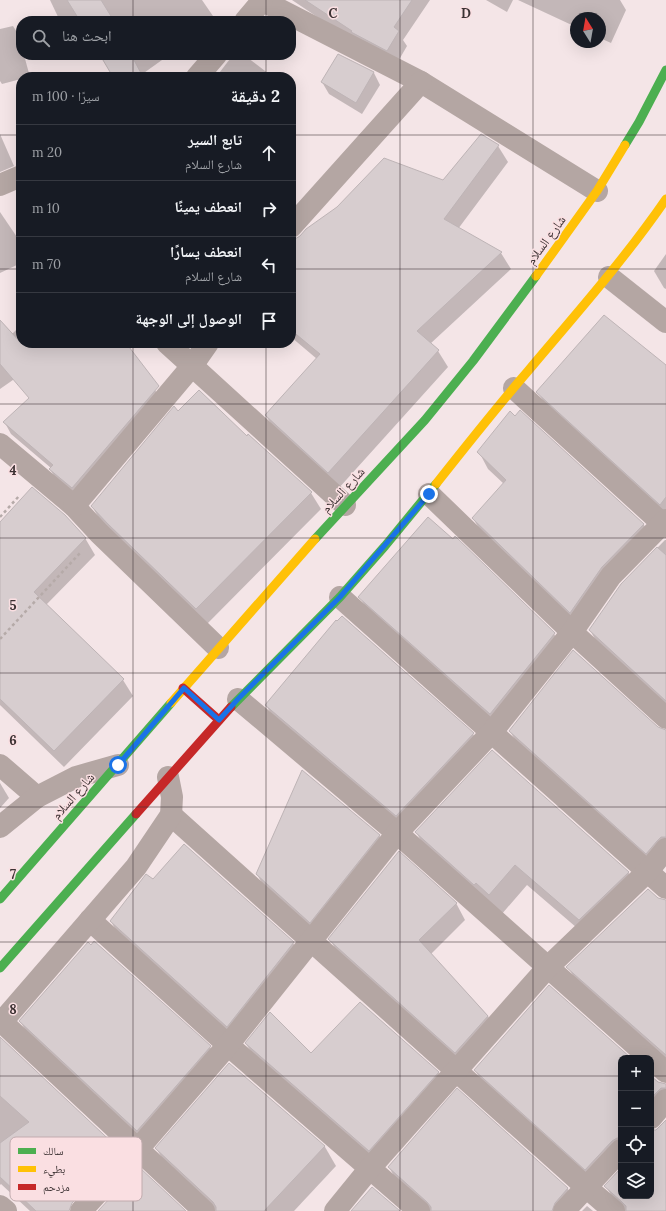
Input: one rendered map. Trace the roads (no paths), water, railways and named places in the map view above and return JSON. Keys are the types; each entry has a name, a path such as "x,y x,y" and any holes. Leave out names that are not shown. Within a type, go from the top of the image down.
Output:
{"street":[{"path":"249,16 262,0 293,16"},
{"path":"296,18 421,82 597,191"},
{"path":"201,72 212,60"},
{"name":"شارع السلام","path":"0,899 118,765 218,648 345,505 425,420 473,361 519,300 597,191 639,122 666,70"},
{"path":"296,221 421,82"},
{"path":"0,185 16,178"},
{"path":"0,968 238,699 340,597 429,494 514,388 609,278 666,199"},
{"path":"609,278 666,322"},
{"path":"172,348 345,505"},
{"path":"74,506 192,366 205,348"},
{"path":"142,1144 228,1045 397,833 492,732 572,632 611,576 665,523 514,388"},
{"path":"0,444 74,506 99,533 218,648"},
{"path":"429,494 572,632 666,718"},
{"path":"340,597 666,888"},
{"path":"184,688 219,720"},
{"path":"238,699 397,833 648,1055"},
{"path":"0,765 37,797"},
{"path":"0,827 37,797 76,777 118,765"},
{"path":"125,1137 1,1023 136,867 171,815 172,796 168,777"},
{"path":"171,815 614,1211"},
{"path":"335,1211 370,1168 548,967 648,871 666,849"},
{"path":"90,920 228,1045 419,1211"},
{"path":"654,1061 666,1072"},
{"path":"654,1114 666,1100"},
{"path":"142,1153 204,1211"},
{"path":"564,1211 618,1153"},
{"path":"81,1211 90,1201"},
{"path":"0,1206 6,1211"}]}
